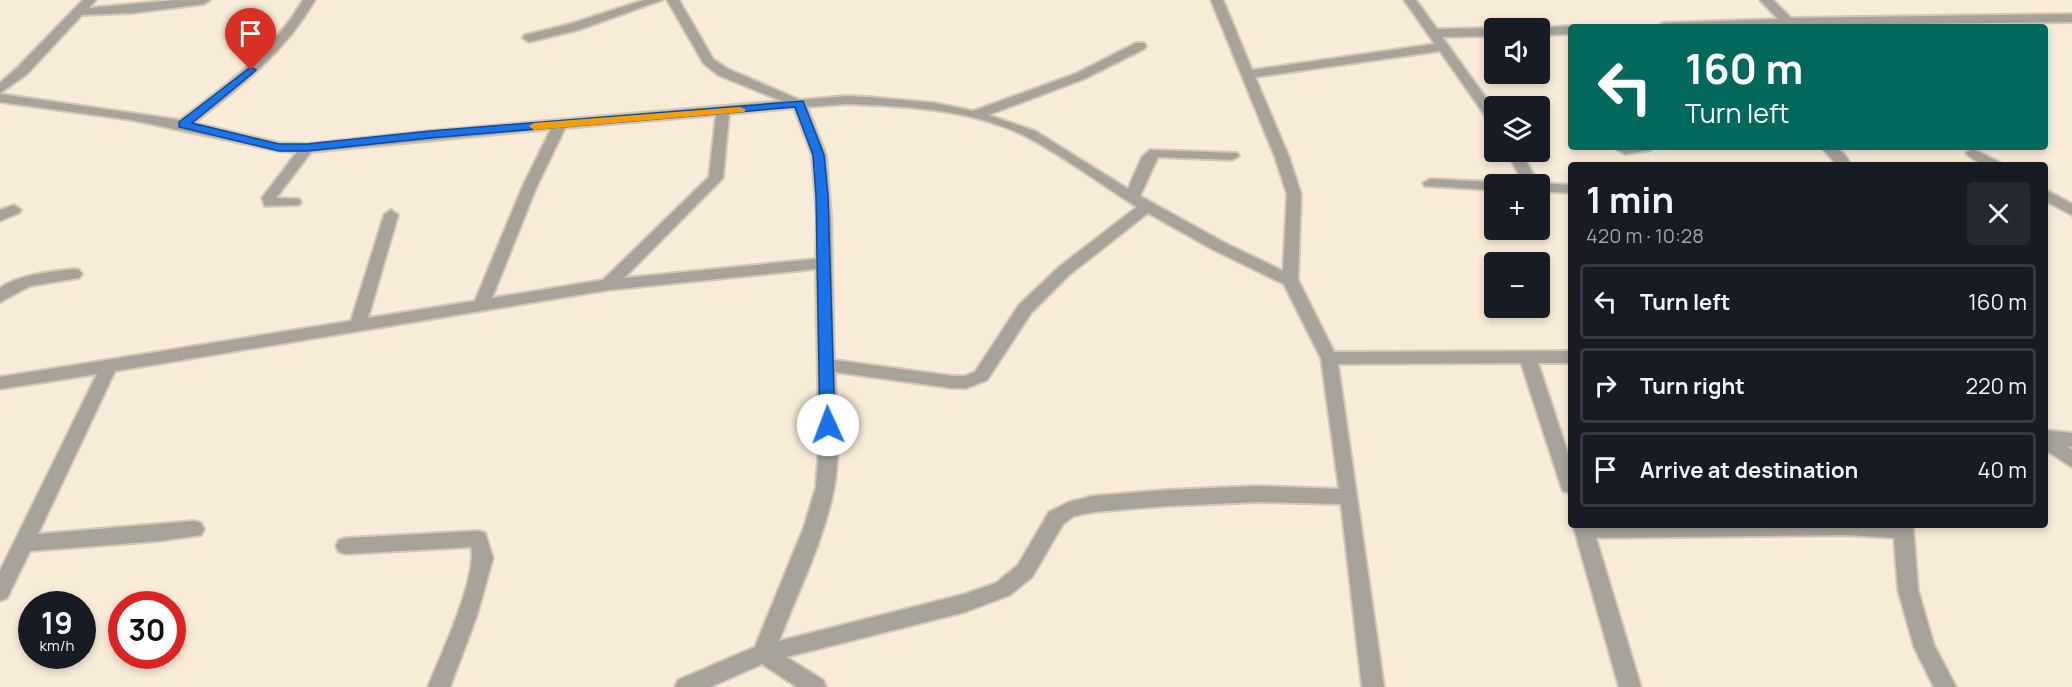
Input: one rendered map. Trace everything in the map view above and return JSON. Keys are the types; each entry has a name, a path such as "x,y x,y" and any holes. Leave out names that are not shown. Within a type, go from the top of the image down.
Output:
{"street":[{"path":"0,89 22,71 90,0"},
{"path":"79,12 134,9 204,0"},
{"path":"183,125 268,56 300,20 309,0"},
{"path":"530,38 574,27 656,0"},
{"path":"673,0 708,62 723,72 799,104 819,155 824,217 828,445 825,487 814,527 763,654"},
{"path":"1216,0 1248,74 1294,194 1290,280 1329,358 1350,497 1372,687"},
{"path":"1410,0 1484,104"},
{"path":"1766,0 1788,22"},
{"path":"1744,24 1788,22 1956,24 2072,18"},
{"path":"1433,33 1484,32"},
{"path":"1550,32 1568,33"},
{"path":"974,115 1072,81 1108,66 1140,46"},
{"path":"1248,74 1443,47"},
{"path":"0,98 183,125 279,147 307,148 846,100 888,102 974,115 1022,130 1147,206 1246,262 1290,280"},
{"path":"608,285 716,178 723,112"},
{"path":"482,304 530,188 560,124"},
{"path":"294,202 270,203 269,198 307,148"},
{"path":"1832,150 1842,162"},
{"path":"1132,197 1149,157 1155,153 1232,156"},
{"path":"1973,155 1988,162"},
{"path":"1430,183 1484,186"},
{"path":"1550,188 1568,189"},
{"path":"2048,195 2072,210"},
{"path":"825,365 952,382 975,380 981,376 1025,309 1064,271 1147,206"},
{"path":"0,216 14,210"},
{"path":"358,324 391,215"},
{"path":"0,383 608,285 824,263"},
{"path":"0,297 8,289 21,283 74,274"},
{"path":"1329,358 1568,357"},
{"path":"1528,358 1568,480"},
{"path":"0,592 109,366"},
{"path":"2048,438 2072,440"},
{"path":"2048,441 2072,459"},
{"path":"686,687 763,654 965,603 1003,589 1025,571 1056,518 1069,510 1093,504 1166,498 1259,494 1350,497"},
{"path":"24,543 159,533 194,528"},
{"path":"1584,528 1630,687"},
{"path":"1903,528 1908,590 1924,647 1945,687"},
{"path":"346,546 478,539 483,558 467,615 439,687"},
{"path":"763,654 815,687"}],"slow traffic":[{"path":"534,126 740,110"}],"route":[{"path":"251,70 183,125 279,147 307,148 430,135 799,104 819,155 824,217 825,365 828,425"}]}
